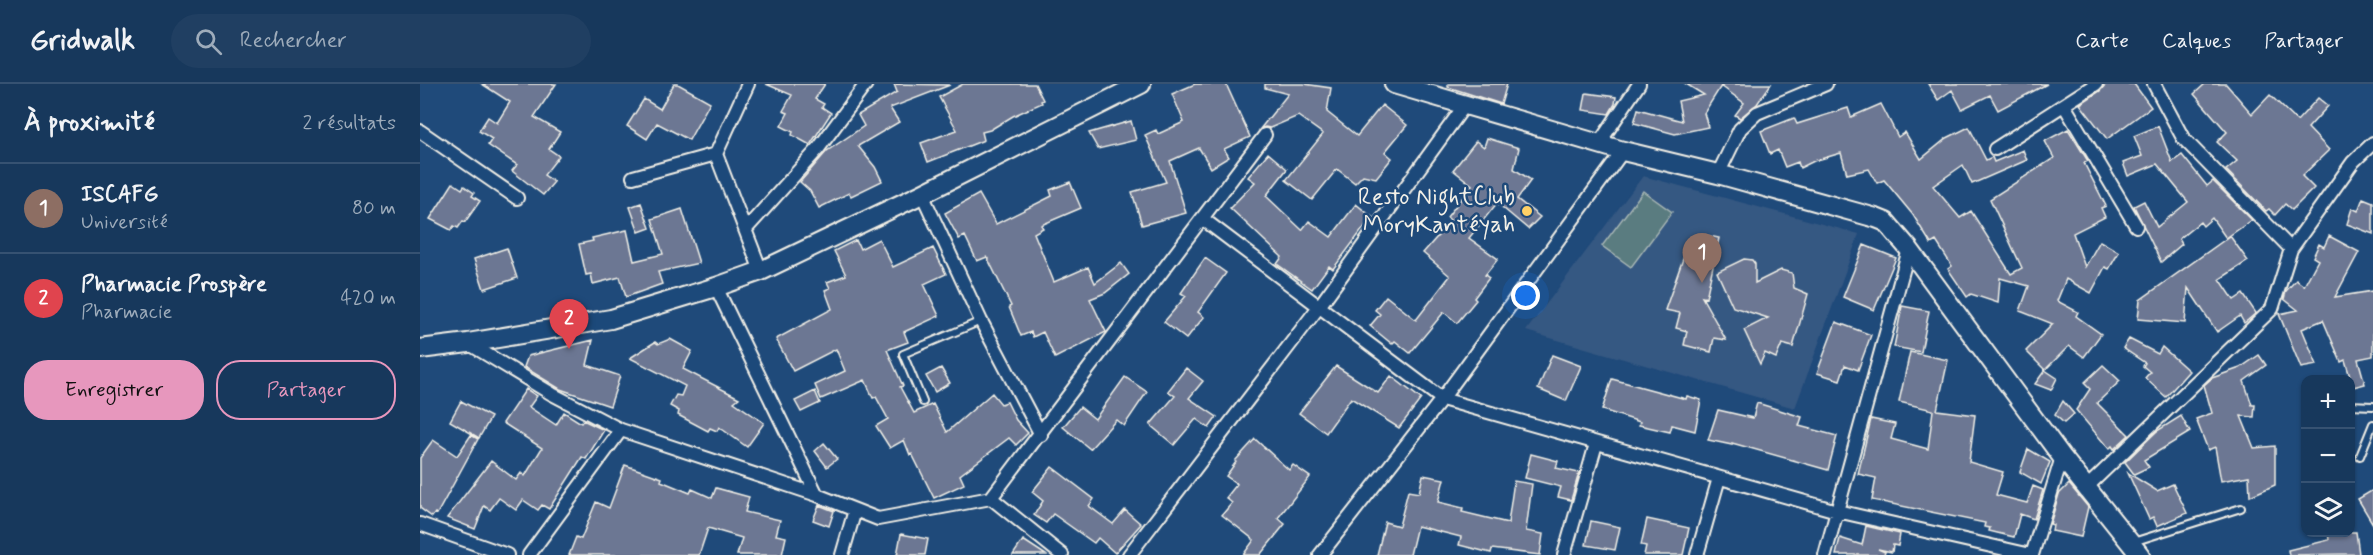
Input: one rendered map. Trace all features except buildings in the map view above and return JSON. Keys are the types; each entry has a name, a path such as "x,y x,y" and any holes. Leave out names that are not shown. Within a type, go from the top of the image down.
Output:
{"street":[{"path":"748,84 716,154 761,271"},
{"path":"746,229 818,149 866,84"},
{"path":"420,349 611,319 761,271 922,194 1141,84"},
{"path":"1394,84 1416,87 1465,105 1598,144 1718,174 1886,222 1909,249 2062,457 2088,486 2136,549"},
{"path":"1598,144 1639,84"},
{"path":"1718,174 1740,129 1757,113 1826,84"},
{"path":"1995,149 2096,84"},
{"path":"2154,84 2183,138 2291,249"},
{"path":"1129,555 1318,308 1465,105"},
{"path":"2064,105 2136,225"},
{"path":"420,130 517,198"},
{"path":"468,343 552,394 621,430 817,495 878,519 991,498 1041,435 1265,135"},
{"path":"2088,486 2272,309 2291,249 2353,162 2373,143"},
{"path":"1320,555 1442,399 1623,151"},
{"path":"633,177 716,154"},
{"path":"922,194 981,321 1041,435"},
{"path":"1203,219 1318,308 1442,399 1837,511 2032,555 2062,457"},
{"path":"1825,555 1909,249"},
{"path":"716,287 817,495"},
{"path":"529,555 621,430"},
{"path":"1564,555 1596,444"},
{"path":"1697,555 1719,478"},
{"path":"991,498 1062,555"},
{"path":"842,555 855,510"},
{"path":"420,524 507,555"}],"lane":[{"path":"923,402 903,354 981,321"},
{"path":"2355,405 2373,406"},
{"path":"2360,456 2373,424"},
{"path":"2136,549 2241,508"}],"shaded area":[{"path":"1643,176 1859,234 1795,408 1526,331"}],"green space":[{"path":"1643,191 1672,212 1631,267 1602,246"}],"place":[{"name":"Resto NightClub MoryKantéyah","path":"1527,211"},
{"name":"ISCAFG","path":"1702,283"},
{"name":"Pharmacie Prospère","path":"569,349"}]}
